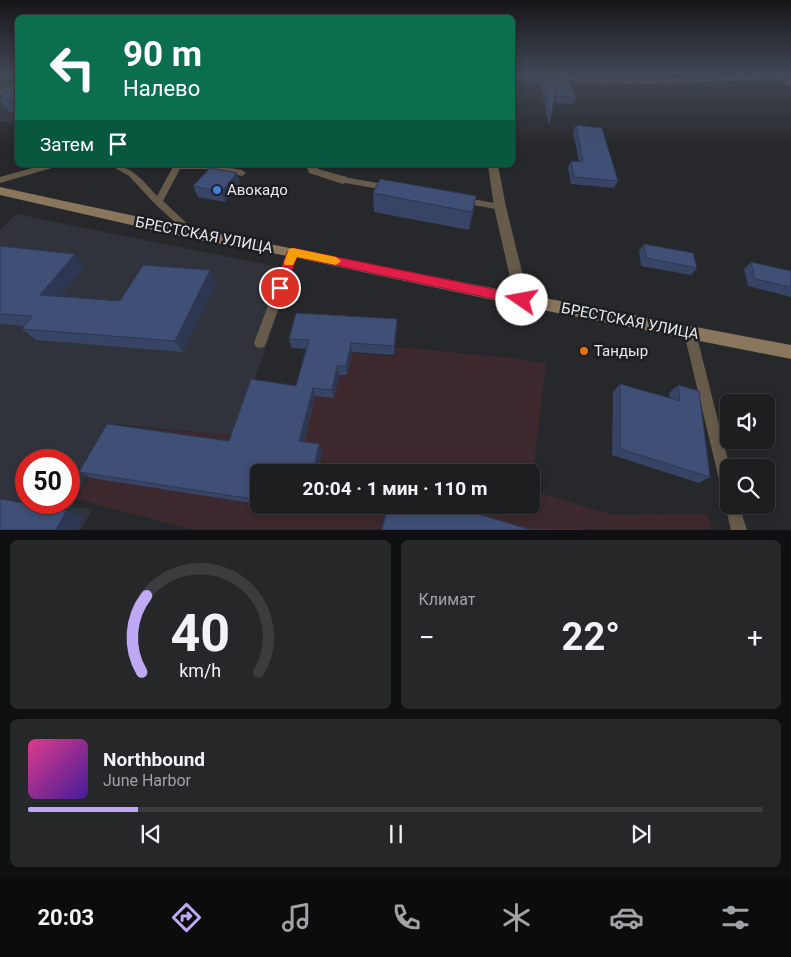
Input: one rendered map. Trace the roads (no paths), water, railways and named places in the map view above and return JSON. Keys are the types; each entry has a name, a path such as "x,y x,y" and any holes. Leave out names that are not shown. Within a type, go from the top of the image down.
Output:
{"main road":[{"name":"БРЕСТСКАЯ УЛИЦА","path":"0,191 193,234 293,252 522,300 791,352"}],"street":[{"path":"312,167 313,171 343,180"},
{"path":"493,167 500,207 522,300"}],"lane":[{"path":"0,180 45,167"},
{"path":"118,167 132,174 158,202 193,234"},
{"path":"158,202 176,167"},
{"path":"209,167 242,173"},
{"path":"343,180 402,190"},
{"path":"451,199 500,207"},
{"path":"260,343 293,252"},
{"path":"690,333 721,459"},
{"path":"735,514 739,530"}],"place":[{"name":"Авокадо","path":"217,190"},
{"name":"Тандыр","path":"584,351"}]}
